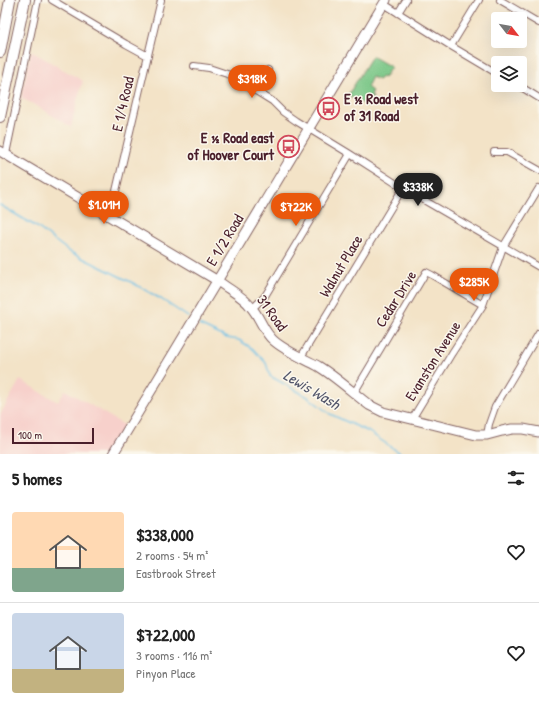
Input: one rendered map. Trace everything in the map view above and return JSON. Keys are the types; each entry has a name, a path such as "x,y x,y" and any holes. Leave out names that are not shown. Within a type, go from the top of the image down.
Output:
{"main road":[{"path":"0,52 10,0"},
{"path":"0,117 25,0"}],"street":[{"path":"3,152 38,0"},
{"path":"52,0 148,56"},
{"name":"E 1/4 Road","path":"104,213 116,191 161,0"},
{"path":"398,13 406,0"},
{"path":"451,46 479,0"},
{"path":"500,0 539,23"},
{"path":"385,2 398,13 491,70"},
{"name":"E 1/2 Road","path":"113,454 385,2"},
{"path":"194,66 209,68 230,75 272,101 283,112 296,121 404,188 539,267"},
{"path":"255,91 268,70"},
{"path":"527,91 539,98"},
{"name":"31 Road","path":"3,152 218,281 243,298 253,308 267,334 273,340 319,367 376,409 471,434 487,436 502,431 523,429 539,432"},
{"path":"494,152 507,152 539,170"},
{"path":"253,308 265,296 350,154"},
{"name":"Walnut Place","path":"301,357 404,188"},
{"name":"Evanston Avenue","path":"412,419 483,305 503,247 539,188"},
{"name":"Cedar Drive","path":"354,393 426,272 483,305"},
{"path":"487,436 494,408 539,333"}],"shaded area":[{"path":"31,51 83,81 71,127 21,98"},
{"path":"20,380 58,402 65,390 124,425 106,454 0,454 0,415"}],"green space":[{"path":"372,56 391,67 384,78 382,77 378,80 372,77 367,87 372,91 371,96 373,97 367,106 348,95"}],"waterway":[{"name":"Lewis Wash","path":"0,205 37,227 70,252 133,283 188,317"},
{"name":"Lewis Wash","path":"199,325 227,338 239,340 253,349 266,363 270,376 308,397 330,414 369,432 402,454"}],"place":[{"name":"E ½ Road west of 31 Road","path":"329,108"},
{"name":"E ½ Road east of Hoover Court","path":"289,147"}]}
